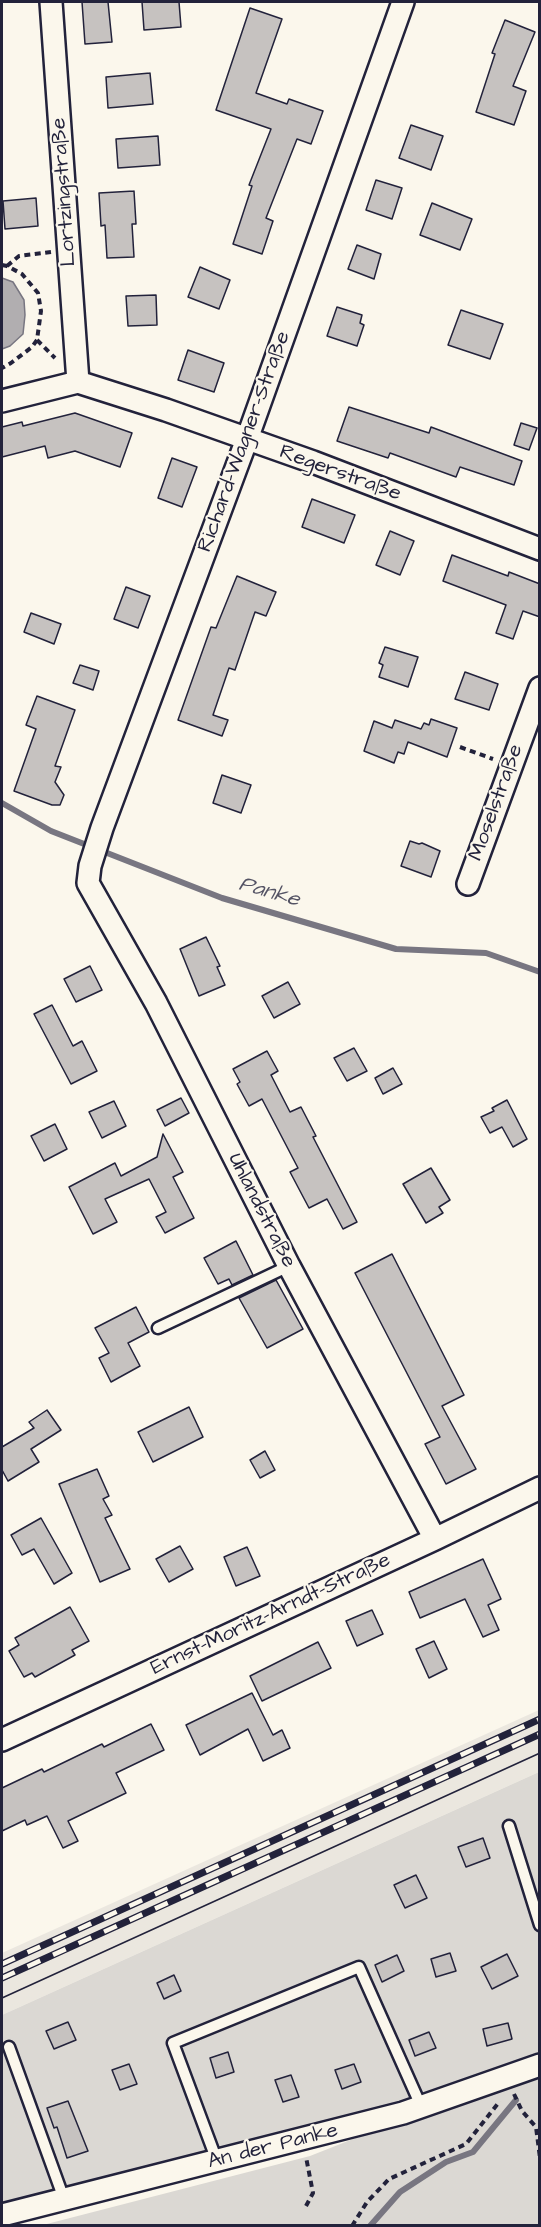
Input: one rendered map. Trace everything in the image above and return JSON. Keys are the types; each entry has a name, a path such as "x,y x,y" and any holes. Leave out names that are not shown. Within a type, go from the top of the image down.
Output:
{"street":[{"name":"Lortzingstraße","path":"51,2 78,382"},
{"name":"Richard-Wagner-Straße","path":"89,875 102,828 247,439 403,2"},
{"name":"Regerstraße","path":"78,382 166,410 313,462 540,549"},
{"path":"2,401 78,382"},
{"name":"Moselstraße","path":"468,884 540,688"},
{"name":"Uhlandstraße","path":"89,875 289,1266 435,1539"},
{"name":"Ernst-Moritz-Arndt-Straße","path":"4,1734 435,1539 540,1488"},
{"name":"An der Panke","path":"2,2215 303,2139 421,2106 540,2065"}],"lane":[{"path":"158,1328 289,1266"},
{"path":"509,1826 540,1924"},
{"path":"217,2161 173,2043 358,1967 421,2106"},
{"path":"9,2047 64,2199"}],"path":[{"path":"4,265 19,256 69,250"},
{"path":"2,368 32,347 37,340 41,311 38,293 22,274 4,265"},
{"path":"460,747 511,766"},
{"path":"505,2077 522,2111 536,2127 540,2158"},
{"path":"352,2226 367,2202 389,2179 466,2144 492,2113 505,2093 505,2077"},
{"path":"303,2139 313,2193 306,2206"}],"shaded area":[{"path":"2,278 13,282 24,300 25,315 23,334 10,346 2,349"},
{"path":"539,1710 539,1772 2,2015 2,1953"},
{"path":"539,1772 539,2055 388,2108 2,2206 2,2015"},
{"path":"539,2079 539,2225 39,2226 310,2156 353,2139"}],"building":[{"path":"82,2 108,2 112,42 85,44"},
{"path":"142,2 179,2 181,27 144,30"},
{"path":"250,8 282,19 256,93 287,104 289,99 323,111 311,144 297,139 266,218 273,221 262,254 233,244 252,186 249,185 271,129 216,110"},
{"path":"505,20 535,32 513,86 526,91 514,125 476,112 495,54 492,53"},
{"path":"150,73 153,104 108,108 106,77"},
{"path":"411,125 443,136 431,170 399,158"},
{"path":"158,136 160,165 118,168 116,139"},
{"path":"376,180 402,188 392,219 366,210"},
{"path":"134,191 136,224 132,224 134,257 107,258 105,225 101,226 99,193"},
{"path":"36,198 38,226 5,229 3,201"},
{"path":"432,203 472,219 460,250 420,235"},
{"path":"357,245 381,254 374,279 348,269"},
{"path":"200,267 230,280 219,309 188,297"},
{"path":"156,295 157,325 128,326 126,296"},
{"path":"337,307 362,315 360,323 364,325 357,346 327,336"},
{"path":"461,310 503,324 490,359 448,345"},
{"path":"188,350 224,363 214,392 178,380"},
{"path":"349,407 429,433 431,427 522,461 514,485 460,467 456,477 390,453 388,458 337,441"},
{"path":"75,413 132,433 120,467 75,451 48,458 45,446 2,457 2,427 22,422 23,426"},
{"path":"521,423 537,428 529,450 514,445"},
{"path":"172,458 197,467 182,507 158,498"},
{"path":"312,499 355,515 344,543 302,527"},
{"path":"390,531 414,541 400,575 376,565"},
{"path":"452,555 508,576 509,572 540,584 540,617 523,611 513,639 496,633 506,605 443,581"},
{"path":"237,576 276,592 266,616 255,612 235,670 229,668 213,715 228,720 222,736 178,720 211,627 216,628"},
{"path":"126,587 150,596 138,628 114,619"},
{"path":"31,613 61,624 54,644 24,632"},
{"path":"385,647 418,657 408,687 379,677 383,665 379,663"},
{"path":"80,665 99,671 93,690 73,683"},
{"path":"465,672 498,684 489,710 455,699"},
{"path":"37,696 75,710 55,766 61,767 55,782 64,795 60,805 52,805 14,791 36,729 26,725"},
{"path":"431,719 457,728 447,757 408,742 404,754 398,752 394,763 364,751 374,721 392,728 395,720 421,729 424,723 429,725"},
{"path":"222,775 251,785 241,813 213,803"},
{"path":"410,841 422,843 440,851 431,877 401,866"},
{"path":"206,937 220,966 217,967 225,985 199,996 180,949"},
{"path":"90,966 102,990 76,1002 64,979"},
{"path":"288,982 300,1004 274,1018 262,996"},
{"path":"52,1005 73,1046 82,1041 97,1071 71,1084 34,1014"},
{"path":"354,1048 367,1071 347,1081 334,1058"},
{"path":"267,1051 278,1071 271,1075 290,1112 301,1107 316,1136 313,1137 357,1222 343,1229 327,1199 309,1208 290,1172 298,1168 262,1099 249,1106 237,1084 240,1082 233,1069"},
{"path":"393,1068 402,1084 383,1094 375,1078"},
{"path":"181,1098 189,1113 165,1126 157,1110"},
{"path":"507,1100 527,1139 513,1147 502,1127 490,1133 481,1117 494,1111 492,1108"},
{"path":"114,1101 126,1126 102,1138 89,1112"},
{"path":"55,1124 67,1149 44,1161 31,1136"},
{"path":"163,1134 183,1172 173,1177 194,1218 165,1233 156,1217 166,1212 149,1179 105,1199 117,1222 93,1234 69,1187 115,1163 121,1176 157,1157"},
{"path":"431,1168 450,1200 439,1207 443,1213 426,1223 403,1184"},
{"path":"236,1241 253,1275 232,1285 229,1279 218,1284 204,1258"},
{"path":"392,1254 464,1395 442,1406 476,1469 446,1484 425,1444 440,1437 355,1273"},
{"path":"276,1280 303,1329 267,1348 239,1298"},
{"path":"136,1307 149,1332 128,1343 140,1366 111,1382 99,1358 109,1353 95,1328"},
{"path":"189,1407 203,1437 153,1462 138,1432"},
{"path":"47,1410 61,1430 31,1449 39,1462 8,1481 2,1470 2,1447 34,1428 29,1422"},
{"path":"265,1451 275,1470 260,1478 250,1460"},
{"path":"97,1469 109,1496 103,1499 112,1515 105,1518 130,1569 100,1582 59,1484"},
{"path":"41,1518 72,1573 54,1584 34,1549 22,1555 11,1535"},
{"path":"180,1546 193,1569 169,1582 156,1559"},
{"path":"247,1547 260,1576 236,1586 224,1557"},
{"path":"483,1559 501,1599 488,1605 499,1630 483,1637 465,1599 420,1618 409,1592"},
{"path":"70,1607 89,1641 72,1650 75,1655 35,1677 32,1673 24,1677 9,1651 19,1645 15,1638"},
{"path":"372,1610 383,1634 357,1646 346,1621"},
{"path":"434,1641 447,1669 429,1678 416,1649"},
{"path":"318,1642 331,1668 262,1701 250,1676"},
{"path":"252,1693 273,1735 282,1730 290,1748 263,1761 248,1729 200,1755 186,1725"},
{"path":"151,1724 164,1750 116,1773 126,1793 68,1821 78,1841 63,1848 47,1816 27,1825 25,1820 2,1831 2,1788 42,1769 44,1772 102,1744 104,1747"},
{"path":"483,1838 490,1858 466,1867 458,1847"},
{"path":"416,1875 427,1898 405,1908 394,1885"},
{"path":"450,1953 456,1971 436,1977 431,1959"},
{"path":"507,1954 518,1976 492,1989 481,1967"},
{"path":"397,1955 404,1971 382,1982 375,1965"},
{"path":"174,1975 181,1991 164,1999 157,1983"},
{"path":"68,2022 76,2040 54,2049 46,2031"},
{"path":"508,2023 512,2039 487,2046 483,2029"},
{"path":"429,2032 436,2048 415,2056 409,2040"},
{"path":"228,2052 234,2072 216,2078 210,2058"},
{"path":"129,2064 137,2084 120,2090 112,2070"},
{"path":"354,2064 361,2082 342,2089 335,2070"},
{"path":"291,2075 299,2097 283,2102 275,2080"},
{"path":"68,2101 88,2151 67,2158 57,2127 54,2128 47,2108"}],"waterway":[{"name":"Panke","path":"2,803 51,831 222,898 396,949 486,953 540,972"},
{"path":"370,2226 400,2192 446,2162 473,2152 516,2100"}],"tram line":[{"path":"2,1998 540,1753"}],"railway":[{"path":"2,1964 540,1719"},
{"path":"2,1978 540,1734"}]}
